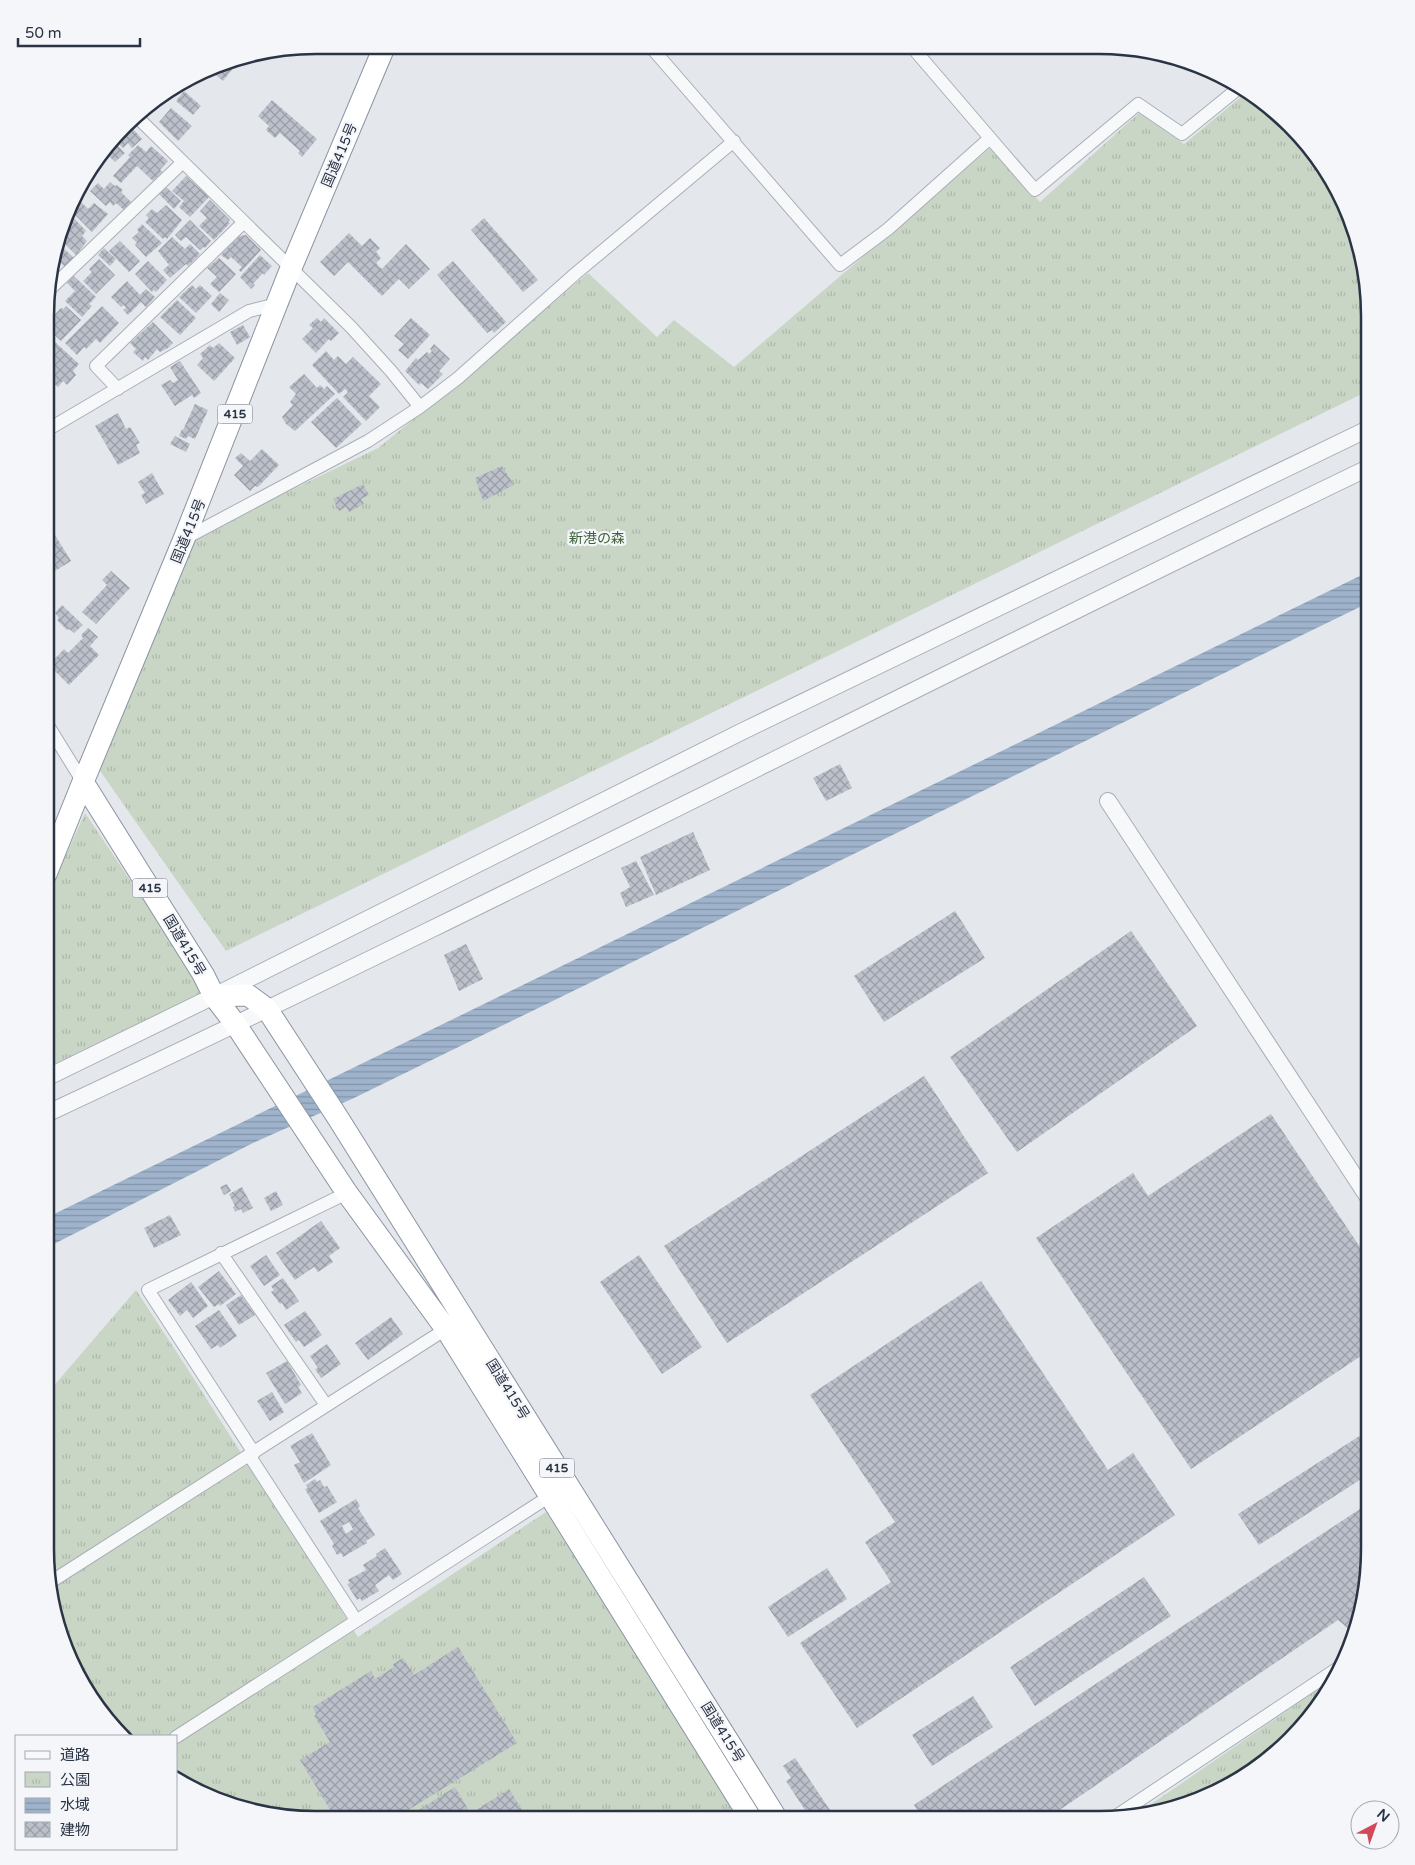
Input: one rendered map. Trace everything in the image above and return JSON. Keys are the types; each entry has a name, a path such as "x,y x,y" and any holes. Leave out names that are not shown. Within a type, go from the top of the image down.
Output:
{"highway":[{"name":"国道415号","path":"380,54 291,268 184,539 83,782 204,974 214,996 236,1025 347,1193 446,1329 746,1811"},
{"path":"54,854 83,782"},
{"name":"国道415号","path":"214,996 248,995 267,1010 338,1118 772,1811"}],"street":[{"path":"657,54 840,265 888,229 990,138"},
{"path":"918,54 1035,190 1138,104 1182,134 1234,92"},
{"path":"141,121 351,327 391,371 420,407"},
{"path":"184,539 368,441 420,407 458,378 575,274 734,141"},
{"path":"56,284 183,162"},
{"path":"118,389 96,366 244,222"},
{"path":"54,426 249,312 278,304"},
{"path":"54,1074 743,731 1361,432"},
{"path":"54,1110 267,1010 1116,589 1361,471"},
{"path":"54,737 83,782"},
{"path":"1108,801 1361,1186"},
{"path":"347,1193 148,1290 356,1620"},
{"path":"221,1253 326,1405"},
{"path":"55,1579 446,1329"},
{"path":"178,1736 550,1496"},
{"path":"1125,1810 1329,1674"}],"green space":[{"name":"新港の森","path":"1242,96 1285,130 1317,170 1341,215 1356,264 1361,298 1361,394 226,951 96,765 194,537 378,448 484,362 588,273 657,337 674,320 734,367 990,148 1040,202 1139,113 1184,144"},
{"path":"85,813 206,993 54,1067 54,881"},
{"path":"136,1290 358,1637 546,1512 738,1811 298,1811 264,1806 231,1797 184,1776 178,1772 178,1735 130,1735 98,1695 81,1665 68,1634 59,1601 54,1567 54,1386"},
{"path":"1322,1687 1307,1709 1285,1735 1245,1767 1200,1791 1148,1807"}],"water":[{"path":"1361,575 1361,606 354,1098 253,1143 54,1244 54,1214"}],"building":[{"path":"234,67 223,81 215,74"},
{"path":"184,91 201,106 193,115 176,101"},
{"path":"272,100 317,139 302,157 298,153 300,151 280,133 275,138 266,130 269,126 258,116"},
{"path":"171,108 192,126 178,141 159,122"},
{"path":"132,128 142,139 132,148 128,143 123,148 118,144"},
{"path":"117,145 125,153 115,162 108,155"},
{"path":"138,145 146,152 151,146 168,161 160,170 162,172 153,181 137,166 121,183 113,176 130,157 128,155"},
{"path":"186,176 209,197 190,217 179,207 184,201 172,191"},
{"path":"110,182 123,190 121,192 131,202 124,210 116,203 113,206 110,202 106,206 90,191 98,183 104,189"},
{"path":"166,187 181,201 174,209 159,194"},
{"path":"210,200 230,220 228,222 230,223 214,240 199,226 207,218 200,211"},
{"path":"80,201 88,209 94,203 108,214 92,232 74,214"},
{"path":"166,205 182,220 167,239 165,237 163,239 145,222 149,218 146,215 152,209 157,213"},
{"path":"73,217 86,231 82,236 87,241 76,255 64,243"},
{"path":"484,218 538,280 523,292 471,230"},
{"path":"190,220 211,241 205,248 203,247 200,250 186,237 181,241 175,235"},
{"path":"142,224 162,243 146,257 135,245 137,243 132,238 139,232 137,230"},
{"path":"349,233 362,246 370,238 380,248 376,252 381,258 376,263 382,269 406,244 430,269 409,289 399,279 382,296 348,262 334,276 320,262"},
{"path":"246,235 261,250 241,272 239,270 242,267 231,257 228,260 221,255 239,236"},
{"path":"172,237 185,249 190,244 200,254 188,266 186,264 170,278 163,270 169,265 158,251"},
{"path":"120,241 140,261 129,272 109,251"},
{"path":"63,248 74,258 65,267 60,262"},
{"path":"104,248 116,259 110,266 98,255"},
{"path":"260,255 272,266 264,275 263,273 251,289 240,277"},
{"path":"219,258 236,274 219,292 210,284 217,277 207,268"},
{"path":"99,259 115,275 96,294 83,281 92,272 89,269"},
{"path":"148,261 167,280 156,292 154,290 152,292 135,274"},
{"path":"453,261 506,322 494,333 492,330 487,333 437,275"},
{"path":"74,276 96,297 89,304 92,306 82,317 65,301 75,291 67,283"},
{"path":"127,281 140,295 146,289 155,297 146,307 141,302 128,315 123,310 126,308 124,305 121,307 111,297"},
{"path":"192,285 196,289 200,285 212,296 196,313 179,297"},
{"path":"220,293 229,300 219,312 211,304"},
{"path":"177,300 196,318 180,335 160,317"},
{"path":"66,306 81,320 61,341 54,334 54,315 61,308 63,309"},
{"path":"102,306 119,323 100,343 96,339 86,349 84,347 77,355 65,343"},
{"path":"317,318 321,322 324,318 339,333 331,341 329,339 316,353 302,339 313,328 309,325"},
{"path":"411,318 430,335 408,359 398,350 404,344 394,336"},
{"path":"153,322 173,343 160,352 157,349 148,360 145,357 143,361 133,352 136,349 130,343"},
{"path":"243,325 250,337 237,345 230,332"},
{"path":"54,343 79,364 73,371 76,375 67,385 63,381 58,387 54,383"},
{"path":"219,343 235,358 214,381 197,365 203,358 200,354 210,345 213,348"},
{"path":"434,344 450,359 439,371 443,374 428,389 421,383 419,385 405,371 416,358 418,360 427,352 429,354"},
{"path":"326,351 334,360 338,356 346,364 353,357 381,384 369,396 380,407 366,421 343,397 348,392 345,389 339,394 312,365"},
{"path":"180,361 201,393 194,398 192,395 175,406 161,385 170,380 173,383 178,380 170,367"},
{"path":"304,374 317,388 320,385 324,389 327,386 335,394 295,431 286,424 282,417 293,405 290,402 296,394 289,387"},
{"path":"337,398 362,424 336,448 311,422"},
{"path":"195,404 208,410 195,439 188,436 186,439 179,436"},
{"path":"118,413 126,429 130,427 140,443 136,445 140,453 118,465 95,426"},
{"path":"175,436 190,444 186,452 170,444"},
{"path":"262,449 279,465 258,487 255,486 250,491 234,475 243,466 235,458 241,453 250,461"},
{"path":"502,466 514,485 483,501 475,478"},
{"path":"152,473 164,494 146,504 141,495 145,493 138,482"},
{"path":"363,484 369,495 361,499 364,504 349,512 346,507 339,511 333,499"},
{"path":"54,533 71,561 54,572"},
{"path":"111,571 130,588 96,624 82,612 107,585 102,580"},
{"path":"62,605 83,625 74,633 69,629 67,630 57,620 59,618 55,613"},
{"path":"88,628 98,637 90,646 99,655 69,685 54,670 54,660 64,649 68,653 83,638 81,635"},
{"path":"840,764 852,788 826,801 813,778"},
{"path":"693,832 710,870 656,895 640,857"},
{"path":"636,861 654,895 626,907 620,893 630,887 621,868"},
{"path":"955,911 985,958 884,1022 854,976"},
{"path":"1131,931 1197,1026 1017,1152 950,1057"},
{"path":"466,944 483,979 459,991 444,955"},
{"path":"924,1076 988,1173 727,1343 664,1246"},
{"path":"1271,1114 1361,1249 1361,1356 1191,1469 1036,1238 1133,1173 1148,1196"},
{"path":"227,1184 231,1191 224,1195 220,1187"},
{"path":"242,1187 253,1208 243,1213 241,1209 235,1212 233,1207 235,1206 229,1194"},
{"path":"276,1191 283,1205 271,1211 264,1198"},
{"path":"170,1215 181,1235 154,1248 144,1228"},
{"path":"321,1221 340,1248 329,1256 333,1262 318,1272 314,1267 295,1280 276,1253"},
{"path":"266,1255 280,1275 264,1286 250,1266"},
{"path":"639,1255 702,1347 662,1374 600,1282"},
{"path":"219,1271 236,1294 220,1306 219,1304 214,1307 198,1287"},
{"path":"283,1278 299,1301 286,1310 271,1292 274,1290 271,1286"},
{"path":"981,1281 1108,1470 1133,1453 1175,1515 857,1728 800,1643 891,1582 865,1542 895,1522 810,1395"},
{"path":"191,1282 208,1306 193,1318 187,1310 180,1316 168,1300"},
{"path":"241,1295 255,1315 239,1325 226,1305"},
{"path":"219,1310 237,1336 220,1348 218,1345 211,1349 195,1326"},
{"path":"305,1311 322,1335 304,1347 299,1340 296,1342 284,1325"},
{"path":"391,1317 403,1334 368,1360 355,1343"},
{"path":"327,1344 341,1364 321,1378 315,1369 318,1368 310,1356"},
{"path":"287,1361 301,1385 298,1387 302,1393 285,1404 266,1373"},
{"path":"272,1392 284,1412 270,1421 257,1401"},
{"path":"312,1433 331,1465 304,1483 294,1465 300,1462 290,1446"},
{"path":"1361,1435 1361,1479 1259,1545 1238,1514"},
{"path":"315,1479 317,1482 320,1480 324,1487 327,1486 337,1502 319,1513 305,1489 308,1488 306,1485"},
{"path":"356,1499 360,1506 358,1508 375,1535 366,1541 367,1543 343,1557 341,1553 337,1555 332,1546 334,1544 320,1521","holes":["349,1522 353,1529 346,1534 342,1526"]},
{"path":"1361,1508 1361,1567 1356,1601 1349,1629 1338,1620 1058,1811 918,1811 914,1805"},
{"path":"385,1548 402,1574 393,1580 389,1575 375,1585 379,1591 362,1601 360,1598 357,1600 347,1584 350,1583 348,1580 366,1570 363,1565"},
{"path":"827,1568 847,1599 788,1637 768,1607"},
{"path":"1144,1577 1171,1616 1035,1706 1010,1667"},
{"path":"458,1647 517,1743 407,1811 394,1811 393,1809 390,1811 331,1811 300,1760 330,1742 314,1716 316,1715 313,1707 371,1671 375,1679 394,1667 393,1664 403,1658 414,1675"},
{"path":"973,1696 993,1727 932,1766 912,1735"},
{"path":"795,1758 830,1810 806,1811 786,1781 791,1778 783,1766"},
{"path":"455,1787 468,1809 465,1811 417,1811"},
{"path":"509,1789 523,1811 475,1811"}]}
